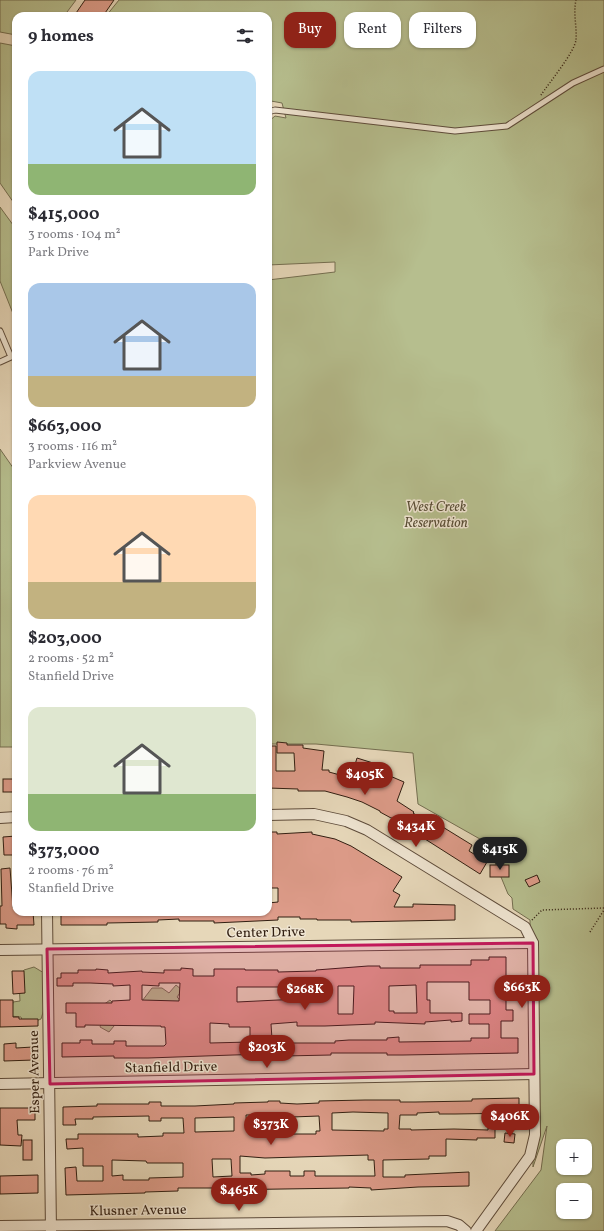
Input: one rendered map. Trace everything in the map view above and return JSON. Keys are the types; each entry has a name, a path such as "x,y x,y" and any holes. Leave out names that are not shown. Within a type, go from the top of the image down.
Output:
{"street":[{"path":"272,815 314,814 346,821 367,830 525,927 533,943 535,1135 530,1156 476,1231"},
{"path":"0,818 12,818"},
{"name":"Esper Avenue","path":"47,916 51,1228"},
{"name":"Center Drive","path":"0,950 533,943"},
{"name":"Stanfield Drive","path":"0,1084 534,1074"},
{"name":"Klusner Avenue","path":"0,1226 51,1228 447,1221 460,1225 466,1231"}],"lane":[{"path":"272,111 455,131 506,126 573,83 604,69"},
{"path":"0,330 11,357 0,362"}],"path":[{"path":"541,95 567,58 576,42 574,15 576,0"},
{"path":"532,920 542,910 604,909"},
{"path":"590,932 604,909"}],"highlighted area":[{"path":"533,943 534,1074 50,1084 47,949"}],"green space":[{"path":"0,0 76,0 67,12 12,12 12,34 0,32"},
{"name":"West Creek Reservation","path":"119,0 604,0 604,1231 495,1231 541,1170 547,1126 533,1167 530,920 513,909 512,898 508,894 487,843 418,804 413,753 316,744 272,744 272,280 335,272 335,262 272,265 272,119 275,116 286,118 282,103 272,101 272,12 109,12"},
{"path":"0,43 12,45 12,200 0,183"},
{"path":"0,207 12,224 12,311 0,281"},
{"path":"0,449 12,466 12,747 0,747"},
{"path":"34,967 44,973 44,1009 41,1019 29,1024 23,1023 21,1017 10,1016 13,1002 20,1001 19,983 24,970"},
{"path":"176,985 182,990 177,997 184,1004 112,1018 114,1026 109,1032 100,1027 103,1017 103,1005 110,1000 120,1010 139,1005 152,988 162,988 169,993"}],"building":[{"path":"85,0 114,0 106,12 77,12"},
{"path":"277,742 287,743 287,745 303,745 303,748 324,751 322,770 329,770 329,772 351,778 357,758 385,769 383,773 404,782 397,801 430,824 433,821 472,845 469,851 487,862 480,874 392,818 362,802 325,791 298,791 298,789 272,788 272,746 276,746 276,771 295,771 294,753 277,753"},
{"path":"3,779 12,779 12,792 3,792"},
{"path":"272,832 277,832 277,834 312,832 312,834 335,839 351,846 402,877 393,891 400,895 394,907 413,907 413,904 455,905 455,920 351,922 351,920 317,920 300,919 300,917 278,917 278,920 214,923 214,921 179,921 179,919 158,920 158,922 107,923 107,925 61,925 61,916 272,916 272,903 278,902 278,888 272,888"},
{"path":"12,836 12,855 4,855 3,837"},
{"path":"490,865 509,865 509,877 490,877"},
{"path":"10,868 12,916 33,916 34,925 17,925 17,929 6,928 6,924 0,924 0,906 2,906 1,869"},
{"path":"537,875 540,882 529,887 525,880"},
{"path":"489,957 506,957 506,1010 513,1010 513,1021 501,1021 501,1038 518,1038 518,1053 387,1055 387,1053 331,1053 331,1055 267,1056 267,1054 148,1058 114,1058 114,1056 62,1057 62,1043 80,1043 80,1040 92,1040 92,1044 114,1044 114,1041 126,1041 126,1046 164,1046 166,1044 165,1027 161,1026 85,1025 85,1027 76,1027 76,1013 66,1013 66,1003 112,1003 112,1001 130,1000 130,985 113,986 113,984 73,983 73,986 57,986 57,978 61,978 61,973 78,973 78,970 96,969 108,970 108,973 142,971 164,973 164,970 181,970 181,968 193,969 193,976 214,976 214,969 278,970 278,972 316,971 368,966 380,966 380,968 420,968 420,965 471,965 471,960 489,960","holes":["427,982 469,982 469,1000 490,1000 490,1014 469,1014 469,1024 489,1024 489,1038 471,1038 471,1041 399,1042 399,1037 387,1038 387,1040 335,1041 335,1043 280,1043 280,1039 272,1039 271,1024 297,1022 297,1026 325,1026 375,1024 375,1022 425,1024 425,1022 451,1020 451,1022 462,1021 462,1013 430,1013 430,1000 427,1000","159,983 180,983 179,1001 142,1000 142,985 159,986","416,985 417,1013 394,1013 394,1011 389,1011 389,986","338,986 354,986 353,1014 338,1014","237,987 299,987 299,999 237,1002","210,1023 229,1024 229,1027 250,1027 250,1042 210,1043"]},
{"path":"12,971 24,971 25,993 13,994"},
{"path":"0,1000 13,1000 13,1017 19,1017 19,1019 38,1019 38,1026 0,1027"},
{"path":"16,1043 16,1048 33,1047 34,1060 4,1061 4,1044"},
{"path":"519,1098 519,1113 439,1114 439,1112 417,1113 417,1115 400,1115 399,1129 488,1130 488,1128 495,1128 495,1138 477,1138 477,1140 446,1139 446,1156 429,1156 429,1159 383,1160 383,1177 405,1177 405,1175 469,1172 469,1186 371,1190 371,1188 349,1187 218,1190 217,1188 178,1188 178,1191 66,1195 65,1168 76,1167 77,1181 103,1181 103,1166 83,1166 83,1148 67,1149 66,1139 78,1139 78,1134 138,1134 138,1137 163,1136 163,1133 184,1133 183,1118 161,1118 161,1121 149,1121 149,1116 93,1117 93,1119 75,1119 76,1125 63,1125 63,1107 97,1106 97,1104 149,1104 149,1102 161,1102 161,1106 195,1106 268,1101 280,1101 280,1103 297,1104 319,1103 319,1101 400,1100 400,1102 415,1102 472,1101 472,1099","holes":["332,1113 388,1113 388,1129 384,1129 384,1131 332,1130","246,1115 268,1115 268,1131 247,1132","319,1116 320,1131 316,1131 316,1134 292,1134 292,1117","234,1117 234,1131 195,1132 195,1118","368,1155 368,1160 374,1160 375,1176 315,1176 315,1171 304,1171 304,1176 290,1176 290,1171 265,1171 265,1174 251,1175 251,1173 240,1173 240,1156 265,1158","212,1159 231,1159 232,1176 213,1177","112,1160 146,1161 147,1163 183,1163 183,1177 149,1178 149,1180 123,1180 123,1175 112,1176"]},
{"path":"0,1108 35,1108 35,1120 17,1120 18,1135 22,1135 21,1146 0,1145"},
{"path":"505,1133 515,1134 514,1143 504,1142"},
{"path":"23,1140 32,1140 32,1160 23,1160"},
{"path":"38,1175 38,1193 0,1194 0,1176"}]}
